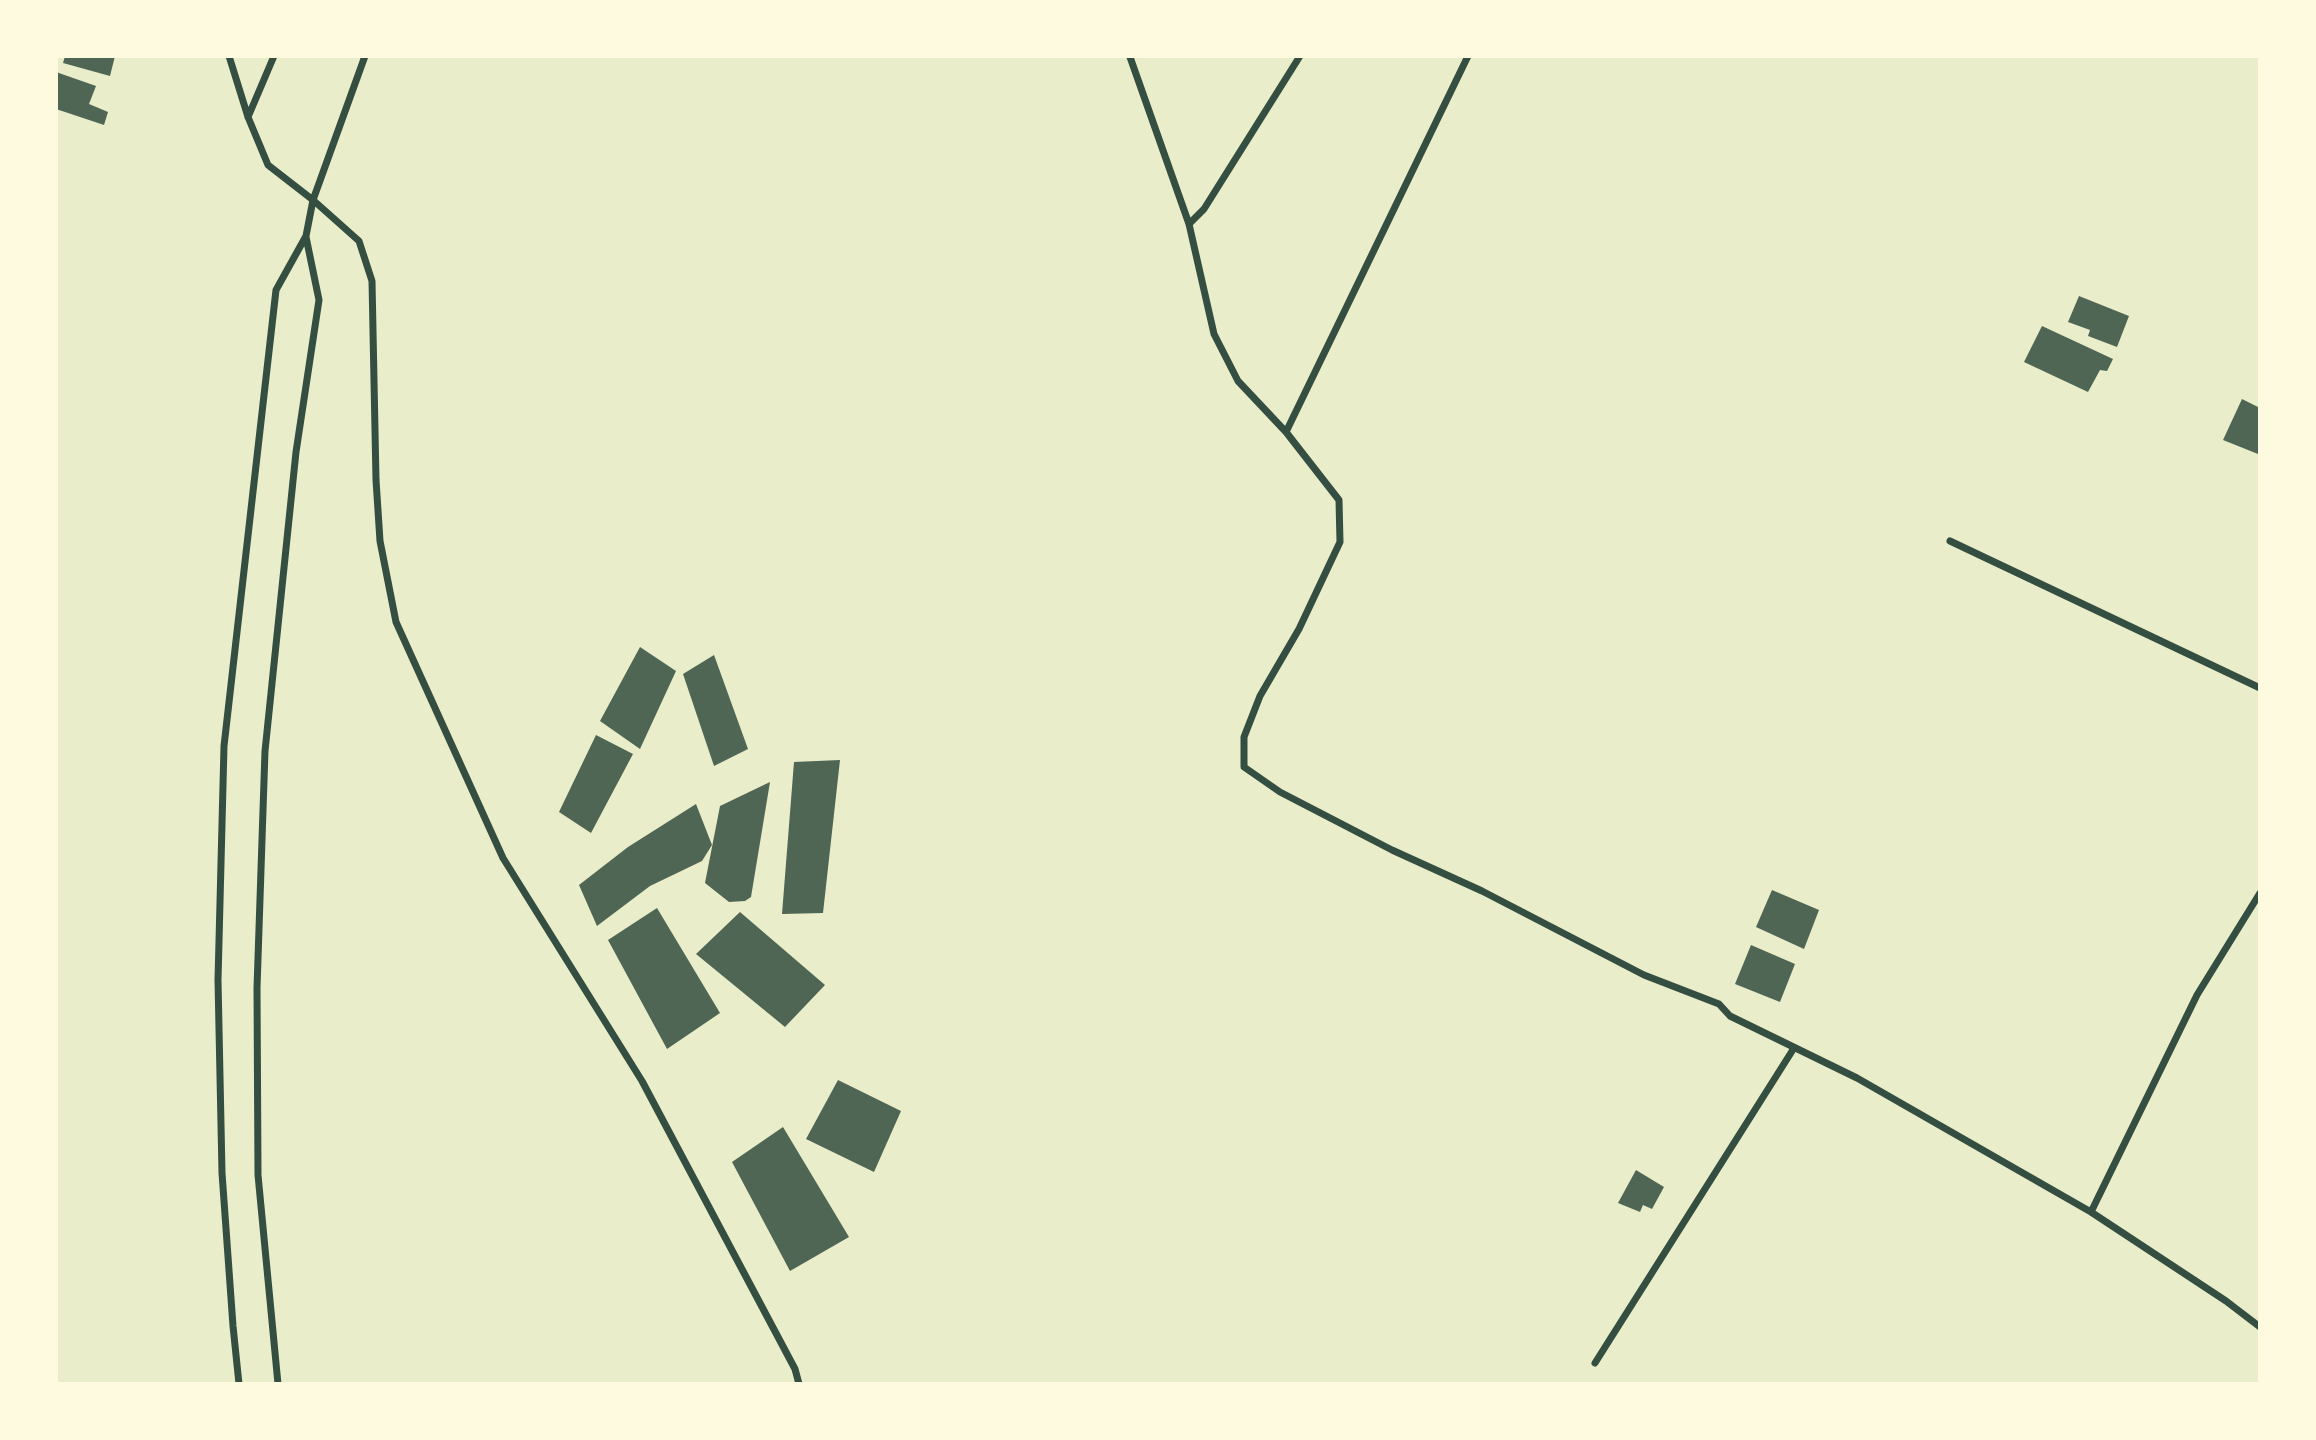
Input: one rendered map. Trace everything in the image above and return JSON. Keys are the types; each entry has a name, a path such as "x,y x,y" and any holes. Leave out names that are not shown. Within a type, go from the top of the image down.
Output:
{"street":[{"path":"229,56 248,117 268,165 359,241 372,281 374,418 380,541 396,622 503,858 642,1081 795,1369 799,1384"},
{"path":"248,117 274,56"},
{"path":"240,1384 221,1159 218,980 224,746 276,290 306,236 313,200 365,56"},
{"path":"1189,224 1204,209 1300,56"},
{"path":"1286,432 1468,56"},
{"path":"1130,57 1189,224 1214,334 1238,381 1286,432 1339,500 1340,542 1299,629 1260,696 1244,737 1244,767 1280,792 1392,850 1482,891 1644,975 1719,1004 1730,1016 1857,1078 2091,1212 2226,1301 2260,1328"},
{"path":"278,1384 258,1175 257,988 265,751 296,452 319,300 306,236"},
{"path":"1950,541 2260,688"},
{"path":"2091,1212 2197,995 2260,893"},
{"path":"1595,1363 1794,1048"}],"building":[{"path":"65,56 115,56 110,76 63,63"},
{"path":"56,72 96,86 89,104 108,112 104,125 56,109"},
{"path":"2079,296 2129,316 2117,347 2088,336 2090,330 2068,322"},
{"path":"2042,326 2113,359 2107,371 2100,370 2088,392 2024,362"},
{"path":"2242,399 2260,408 2258,454 2223,440"},
{"path":"640,647 676,671 640,749 600,721"},
{"path":"714,655 748,749 714,766 683,674"},
{"path":"596,735 633,754 591,833 559,812"},
{"path":"840,760 823,913 782,914 794,762"},
{"path":"770,782 751,897 745,901 729,902 705,883 720,806"},
{"path":"696,804 712,845 702,861 650,886 597,926 579,885 628,847"},
{"path":"1772,890 1819,910 1804,949 1756,927"},
{"path":"657,908 720,1013 667,1049 608,940"},
{"path":"740,912 825,985 785,1027 696,954"},
{"path":"1751,945 1795,964 1780,1002 1735,984"},
{"path":"838,1080 901,1111 874,1172 806,1139"},
{"path":"783,1127 849,1237 790,1271 732,1162"},
{"path":"1636,1170 1664,1187 1652,1209 1643,1205 1640,1212 1618,1203"}]}
